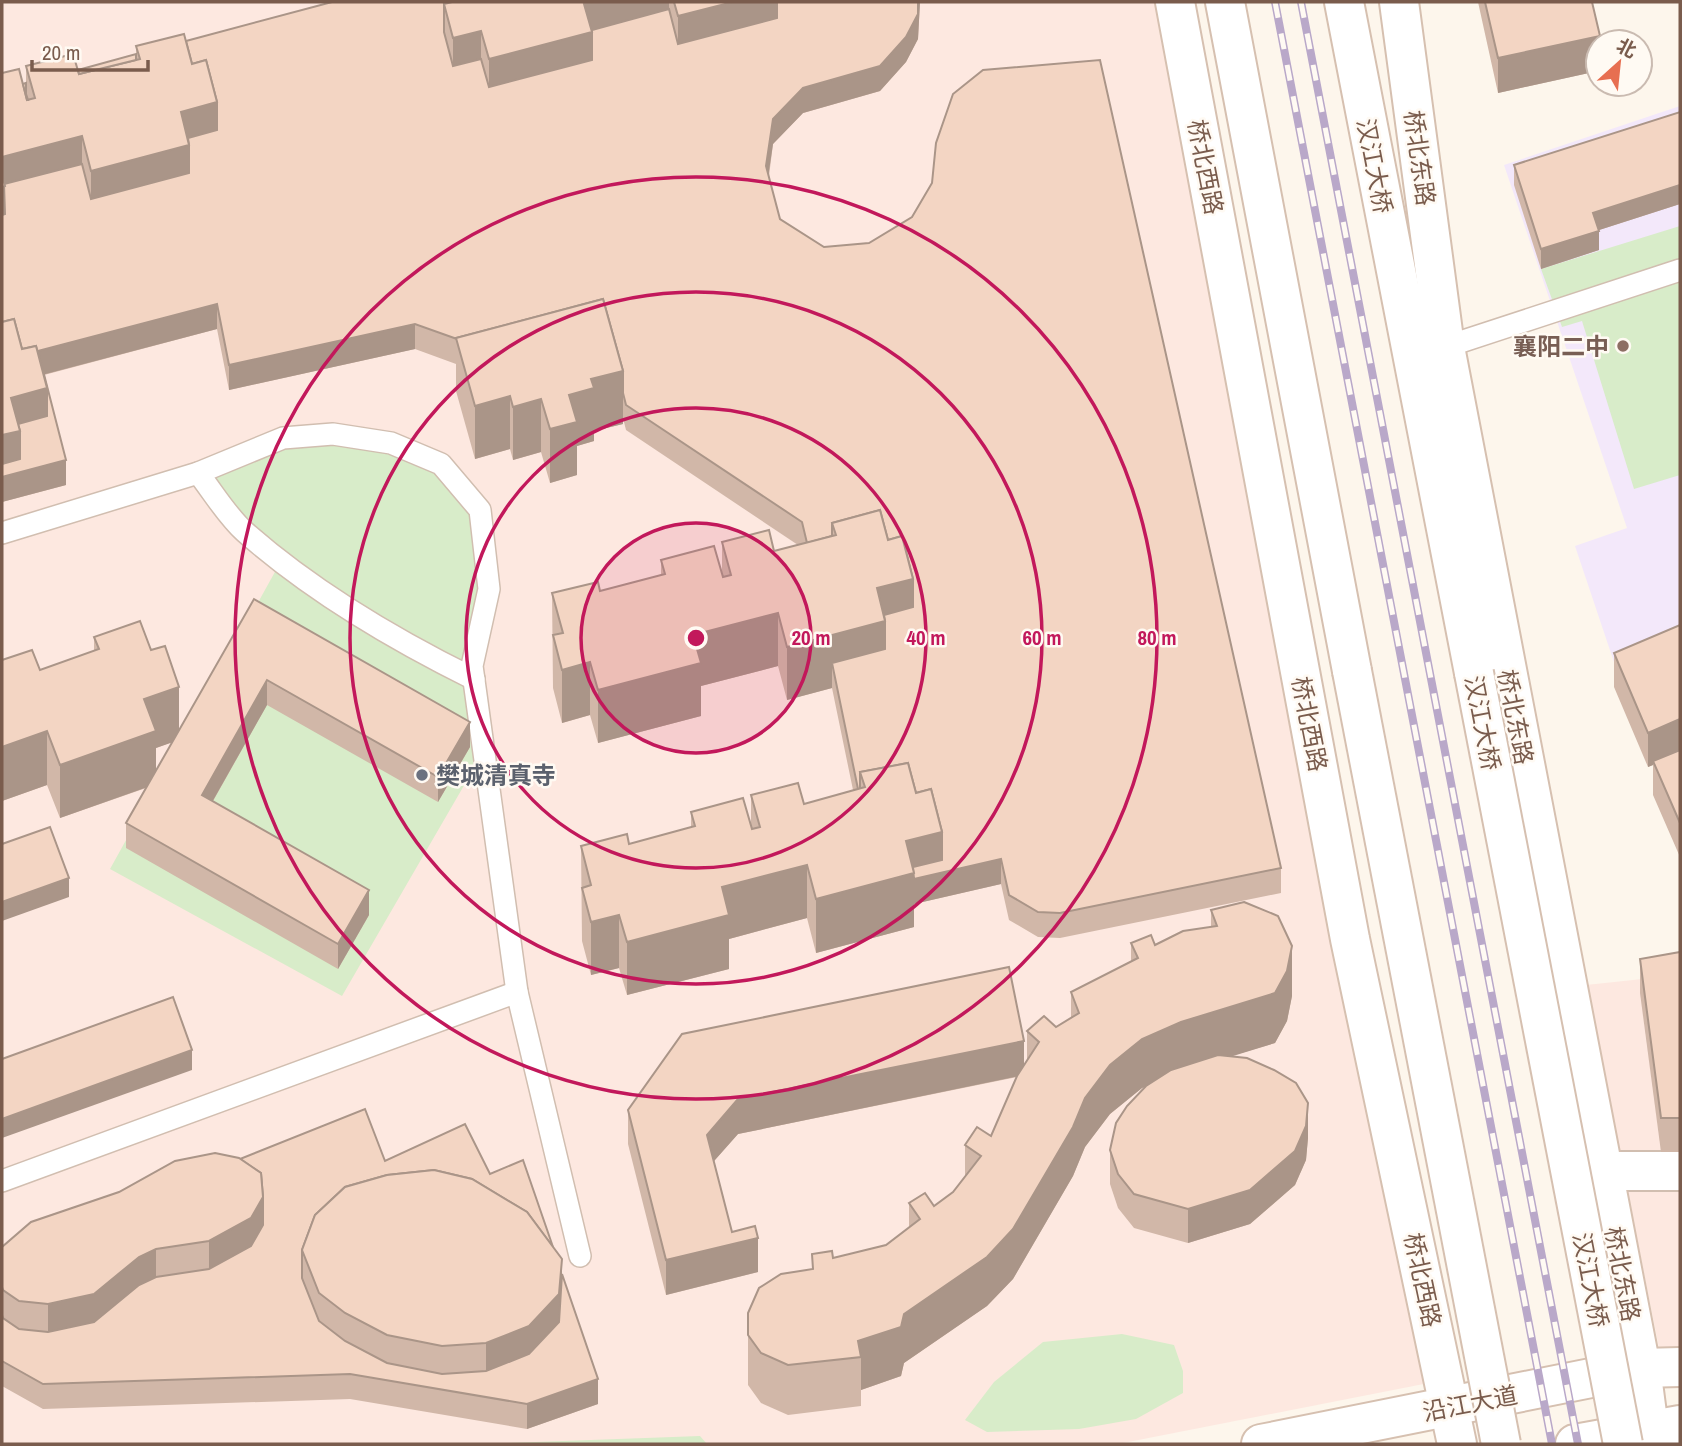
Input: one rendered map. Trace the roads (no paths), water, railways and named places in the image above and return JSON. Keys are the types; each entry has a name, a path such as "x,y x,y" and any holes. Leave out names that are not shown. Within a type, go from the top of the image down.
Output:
{"main road":[{"name":"桥北西路","path":"1175,2 1350,939 1457,1444"},
{"path":"1225,2 1501,1444"},
{"name":"汉江大桥","path":"1344,2 1651,1433"},
{"name":"桥北东路","path":"1399,2 1445,347 1641,1368 1651,1433"},
{"path":"1603,1171 1680,1171"},
{"name":"沿江大道","path":"1261,1444 1641,1368 1680,1367"},
{"path":"1574,1444 1651,1433"}],"lane":[{"path":"1445,347 1680,270"},
{"path":"2,533 198,473 283,438 333,434 391,443 441,464 480,510 489,589 472,666 517,992 580,1256"},
{"path":"198,473 243,530 316,587 405,645 474,679"},
{"path":"2,1181 517,992"}],"railway":[{"path":"1275,2 1552,1444"},
{"path":"1301,2 1578,1444"}],"place":[{"name":"襄阳二中","path":"1623,346"},
{"name":"樊城清真寺","path":"422,775"}]}
